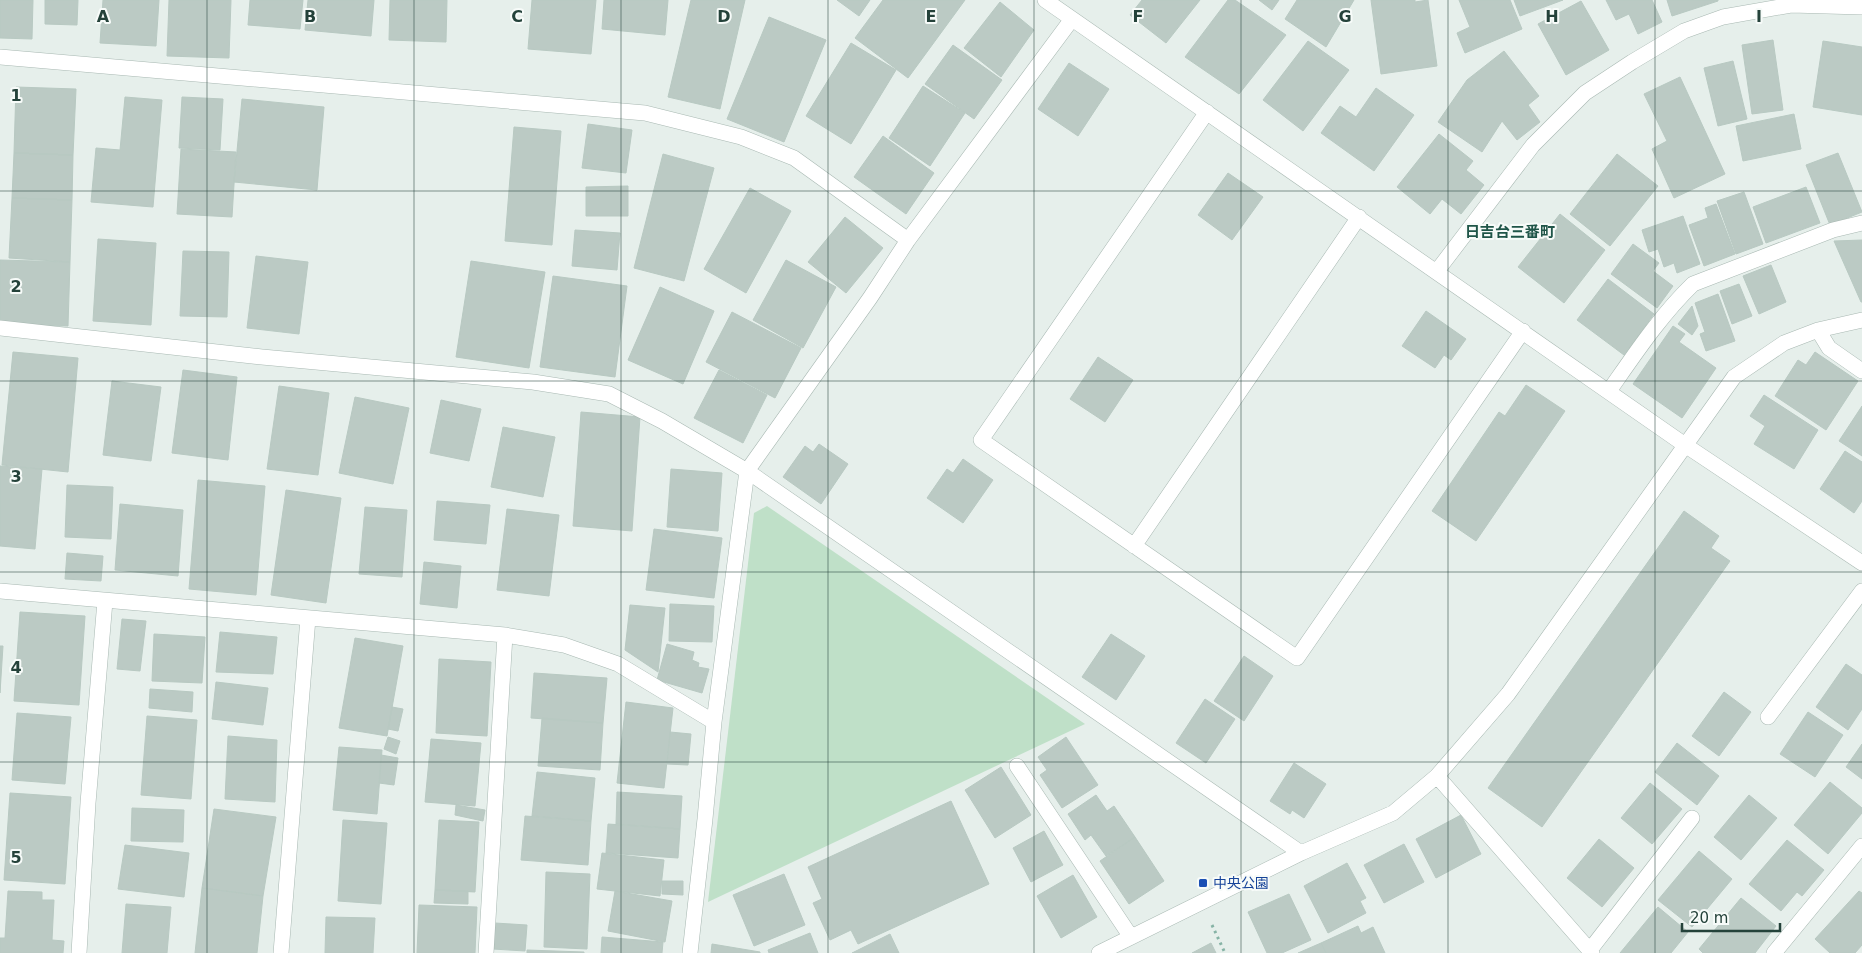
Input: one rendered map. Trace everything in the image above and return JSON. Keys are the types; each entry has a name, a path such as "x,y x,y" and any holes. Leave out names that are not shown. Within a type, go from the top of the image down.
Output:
{"street":[{"path":"1045,0 1685,444 1862,563"},
{"path":"1437,271 1533,145 1585,93 1684,31 1723,18 1792,2 1862,7"},
{"path":"690,953 706,819 714,722 747,472 870,298 908,240 1072,19"},
{"path":"0,57 645,113 741,137 794,158 908,240"},
{"path":"1207,112 981,440 1297,658 1523,331"},
{"path":"1134,546 1359,217"},
{"path":"1609,391 1654,328 1677,299 1693,284 1832,230 1862,223"},
{"path":"1099,953 1301,853 1393,813 1438,776 1508,694 1734,377 1784,343 1818,330 1862,320"},
{"path":"0,328 271,358 533,382 609,394 662,421 747,472 1301,853"},
{"path":"1818,330 1829,348 1862,371"},
{"path":"0,591 505,635 564,645 618,664 714,722"},
{"path":"1768,717 1862,591"},
{"path":"79,953 88,803 105,601"},
{"path":"281,953 308,618"},
{"path":"486,953 505,635"},
{"path":"1017,766 1131,937"},
{"path":"1438,776 1591,952 1692,818"},
{"path":"1774,953 1862,846"}],"path":[{"path":"1202,902 1225,953"}],"green space":[{"path":"767,506 1085,724 708,902 754,513"}],"building":[{"path":"0,0 33,0 32,39 0,38"},
{"path":"45,0 78,0 77,25 45,24"},
{"path":"103,0 159,0 156,46 100,43"},
{"path":"169,0 231,0 229,58 167,56"},
{"path":"250,0 303,0 300,29 248,25"},
{"path":"308,0 374,0 371,36 305,30"},
{"path":"390,0 447,0 446,42 389,40"},
{"path":"532,0 596,0 591,54 528,49"},
{"path":"604,0 668,0 665,35 602,29"},
{"path":"691,0 745,0 720,109 668,97"},
{"path":"837,0 870,0 859,16"},
{"path":"883,0 965,0 908,78 855,38"},
{"path":"1142,0 1200,0 1166,43 1130,15"},
{"path":"1228,0 1235,0 1286,35 1239,94 1185,57"},
{"path":"1259,0 1279,0 1272,10"},
{"path":"1297,0 1354,0 1326,47 1285,19"},
{"path":"1371,0 1415,0 1415,2 1428,0 1437,66 1381,74"},
{"path":"1459,0 1510,0 1522,29 1465,53 1457,33 1470,27"},
{"path":"1514,0 1563,0 1520,16"},
{"path":"1606,0 1652,0 1662,22 1638,34 1629,14 1616,20"},
{"path":"1667,0 1718,0 1718,1 1672,16"},
{"path":"1581,1 1609,50 1566,75 1538,24"},
{"path":"1000,2 1034,30 1001,77 964,48"},
{"path":"769,17 826,40 784,142 727,119"},
{"path":"1773,40 1783,110 1752,114 1742,45"},
{"path":"1308,41 1349,70 1303,131 1263,100"},
{"path":"1823,41 1862,47 1862,115 1813,107"},
{"path":"851,43 896,70 851,144 806,116"},
{"path":"953,45 1002,80 974,119 925,84"},
{"path":"1504,51 1539,96 1528,105 1540,122 1517,140 1502,121 1482,152 1438,122 1467,80"},
{"path":"1733,61 1747,119 1718,126 1704,68"},
{"path":"1069,63 1109,89 1078,136 1038,109"},
{"path":"1680,77 1725,174 1674,198 1652,149 1667,141 1644,94"},
{"path":"923,86 965,113 930,166 889,138"},
{"path":"16,87 76,89 73,155 14,153"},
{"path":"1376,88 1414,115 1374,171 1321,133 1340,106 1356,117"},
{"path":"125,97 162,100 153,207 91,202 96,148 120,150"},
{"path":"182,97 223,99 220,150 179,148"},
{"path":"242,99 324,107 317,190 234,182"},
{"path":"1794,114 1801,149 1743,161 1736,126"},
{"path":"588,124 632,130 626,173 582,168"},
{"path":"514,127 561,131 552,245 505,241"},
{"path":"1439,134 1473,161 1466,170 1484,185 1461,214 1442,199 1430,214 1397,187"},
{"path":"883,136 934,173 906,214 854,177"},
{"path":"181,149 236,152 232,217 177,214"},
{"path":"14,153 73,155 72,200 12,198"},
{"path":"1838,153 1862,212 1830,225 1806,165"},
{"path":"663,154 714,168 684,281 634,268"},
{"path":"1617,154 1658,186 1610,246 1570,214"},
{"path":"1228,173 1263,197 1232,240 1198,215"},
{"path":"628,186 628,216 586,216 586,187"},
{"path":"1806,187 1820,223 1766,243 1753,207"},
{"path":"750,188 791,211 746,293 704,269"},
{"path":"1744,192 1763,244 1736,254 1717,201"},
{"path":"12,198 72,200 70,262 9,258"},
{"path":"1716,204 1735,254 1704,266 1689,225 1708,218 1705,208"},
{"path":"1560,214 1605,250 1564,303 1518,267"},
{"path":"1683,216 1700,264 1677,273 1674,263 1664,267 1658,249 1649,252 1642,230"},
{"path":"845,217 883,248 846,293 808,262"},
{"path":"575,230 620,233 617,270 572,266"},
{"path":"98,239 156,243 151,325 93,321"},
{"path":"1862,240 1862,302 1861,302 1834,241"},
{"path":"1633,244 1659,263 1653,271 1673,286 1657,308 1611,274"},
{"path":"183,251 229,252 227,317 180,316"},
{"path":"256,256 308,262 299,334 247,328"},
{"path":"0,260 70,262 68,326 0,325"},
{"path":"786,260 836,287 803,348 753,320"},
{"path":"471,261 545,272 529,368 456,357"},
{"path":"1771,265 1786,302 1759,314 1743,276"},
{"path":"553,276 627,286 615,377 540,367"},
{"path":"1608,279 1654,314 1624,355 1577,320"},
{"path":"1739,284 1752,316 1732,324 1720,291"},
{"path":"660,287 714,311 683,384 628,360"},
{"path":"1718,294 1735,341 1706,351 1700,334 1705,332 1695,303"},
{"path":"1692,306 1698,326 1692,335 1678,324"},
{"path":"1426,311 1466,339 1451,360 1444,355 1435,368 1402,346"},
{"path":"732,312 801,348 775,398 706,362"},
{"path":"1673,326 1685,334 1679,342 1716,368 1682,418 1633,384"},
{"path":"13,352 78,358 68,472 2,465"},
{"path":"1815,352 1858,381 1826,430 1775,396 1798,360 1806,365"},
{"path":"1098,357 1133,380 1105,422 1070,399"},
{"path":"183,370 237,377 228,460 172,453"},
{"path":"719,370 767,395 743,443 694,418"},
{"path":"112,381 161,387 151,461 103,455"},
{"path":"1526,385 1565,411 1476,541 1432,511 1499,412 1505,416"},
{"path":"279,386 329,393 318,475 267,469"},
{"path":"1764,395 1818,430 1794,469 1754,444 1765,426 1750,416"},
{"path":"355,397 409,408 393,484 339,473"},
{"path":"441,400 481,409 469,461 430,453"},
{"path":"1862,406 1862,456 1839,441"},
{"path":"581,412 640,417 632,531 573,526"},
{"path":"503,427 555,437 543,497 491,487"},
{"path":"819,444 848,464 821,504 783,477 805,446 813,452"},
{"path":"1845,451 1862,462 1862,501 1854,513 1820,489"},
{"path":"963,459 993,480 963,523 927,498 947,469 953,473"},
{"path":"0,466 42,469 35,549 0,546"},
{"path":"671,469 722,473 718,531 667,527"},
{"path":"198,480 265,486 256,595 189,589"},
{"path":"67,485 113,487 111,539 65,537"},
{"path":"286,490 341,498 326,603 271,595"},
{"path":"437,501 490,505 486,544 434,540"},
{"path":"120,504 183,510 178,576 115,570"},
{"path":"365,507 407,510 402,577 359,574"},
{"path":"507,509 559,515 549,596 497,590"},
{"path":"1684,511 1719,536 1711,548 1730,561 1542,827 1488,788"},
{"path":"654,529 722,538 714,598 646,590"},
{"path":"67,553 103,556 101,581 65,579"},
{"path":"424,562 461,566 457,608 420,604"},
{"path":"670,604 714,606 712,642 669,641"},
{"path":"630,605 665,608 658,672 625,650"},
{"path":"20,612 85,616 79,705 14,701"},
{"path":"122,619 146,621 140,671 117,669"},
{"path":"220,632 277,637 273,674 216,672"},
{"path":"154,634 205,637 202,683 152,681"},
{"path":"1111,634 1145,656 1116,700 1082,677"},
{"path":"355,638 403,646 387,736 339,728"},
{"path":"667,644 694,652 692,660 699,663 698,667 709,669 702,693 657,680"},
{"path":"0,646 3,646 0,693"},
{"path":"1244,656 1273,676 1244,721 1214,701"},
{"path":"439,659 491,662 487,736 436,733"},
{"path":"1846,664 1862,675 1862,709 1848,730 1816,707"},
{"path":"534,673 607,678 603,723 531,718"},
{"path":"216,682 268,688 263,725 212,719"},
{"path":"150,689 193,692 192,712 149,708"},
{"path":"1724,692 1751,712 1719,756 1692,736"},
{"path":"1205,699 1235,719 1206,763 1176,743"},
{"path":"626,702 673,708 664,788 617,783"},
{"path":"392,707 403,709 398,731 388,729"},
{"path":"1808,712 1843,735 1815,777 1780,754"},
{"path":"17,713 71,717 65,784 12,780"},
{"path":"147,716 197,720 191,799 141,795"},
{"path":"542,718 603,723 600,770 538,766"},
{"path":"670,732 691,734 688,765 667,764"},
{"path":"228,736 277,740 275,802 225,799"},
{"path":"388,737 400,741 396,754 384,749"},
{"path":"1066,737 1098,785 1062,808 1040,775 1047,770 1038,757"},
{"path":"431,739 481,743 475,806 425,802"},
{"path":"1677,743 1719,776 1697,805 1655,772"},
{"path":"1862,744 1862,779 1846,767"},
{"path":"339,747 382,750 377,814 333,810"},
{"path":"381,755 398,758 394,785 379,783"},
{"path":"1294,763 1326,784 1304,818 1292,810 1290,814 1270,801"},
{"path":"1001,767 1031,815 995,838 965,790"},
{"path":"537,772 595,778 591,821 532,816"},
{"path":"1830,782 1862,808 1862,813 1828,854 1794,825"},
{"path":"1650,783 1682,809 1652,844 1621,818"},
{"path":"617,792 682,796 680,829 616,824"},
{"path":"10,793 71,797 65,884 4,880"},
{"path":"1096,795 1107,811 1114,806 1135,837 1106,856 1091,835 1085,840 1068,814"},
{"path":"1749,795 1777,818 1741,860 1714,837"},
{"path":"951,801 989,884 858,944 851,930 830,940 813,903 822,899 808,867"},
{"path":"456,805 485,810 483,821 455,815"},
{"path":"132,808 184,810 183,842 131,841"},
{"path":"214,809 276,817 263,896 202,888"},
{"path":"1461,815 1481,854 1436,878 1416,839"},
{"path":"525,816 591,821 588,865 521,860"},
{"path":"343,820 387,823 381,904 338,901"},
{"path":"439,820 479,822 475,892 435,890"},
{"path":"608,824 680,829 678,858 606,853"},
{"path":"1044,831 1063,865 1031,882 1013,848"},
{"path":"1135,837 1164,881 1129,904 1100,861"},
{"path":"1599,839 1634,868 1602,907 1567,878"},
{"path":"1787,840 1824,870 1802,896 1797,892 1781,911 1749,884"},
{"path":"1404,844 1424,882 1384,903 1364,865"},
{"path":"125,845 189,853 184,897 118,889"},
{"path":"1699,851 1732,879 1692,927 1658,900"},
{"path":"602,853 664,860 660,896 597,889"},
{"path":"1347,863 1366,898 1360,901 1366,913 1328,933 1304,886"},
{"path":"546,872 590,874 587,949 544,947"},
{"path":"784,874 805,925 754,946 733,895"},
{"path":"1073,875 1097,917 1061,938 1037,896"},
{"path":"662,881 683,881 683,895 662,894"},
{"path":"202,888 263,896 257,953 195,953"},
{"path":"435,890 468,891 468,904 434,903"},
{"path":"8,891 42,892 42,900 54,900 52,940 64,941 63,953 0,953 0,938 5,938"},
{"path":"615,891 672,901 665,942 608,931"},
{"path":"1859,891 1862,893 1862,945 1855,953 1830,953 1815,939"},
{"path":"1289,894 1311,940 1282,953 1267,953 1248,912"},
{"path":"1741,898 1776,926 1755,953 1703,953 1699,949"},
{"path":"126,904 171,907 167,953 122,953"},
{"path":"419,905 477,907 475,953 417,953"},
{"path":"1658,907 1688,932 1671,953 1620,953"},
{"path":"326,917 375,918 373,953 325,953"},
{"path":"495,923 527,925 525,951 493,949"},
{"path":"1358,926 1361,933 1373,927 1385,953 1326,953 1321,943"},
{"path":"810,933 818,953 769,953 768,950"},
{"path":"890,934 899,953 852,953"},
{"path":"602,937 663,942 662,953 601,953"},
{"path":"1211,943 1216,953 1192,953"},
{"path":"1321,943 1326,953 1298,953"},
{"path":"712,944 760,952 760,953 711,953"},
{"path":"527,950 584,952 584,953 527,953"}],"place":[{"name":"中央公園","path":"1203,883"}],"district":[{"name":"日吉台三番町","path":"1510,232"}]}
